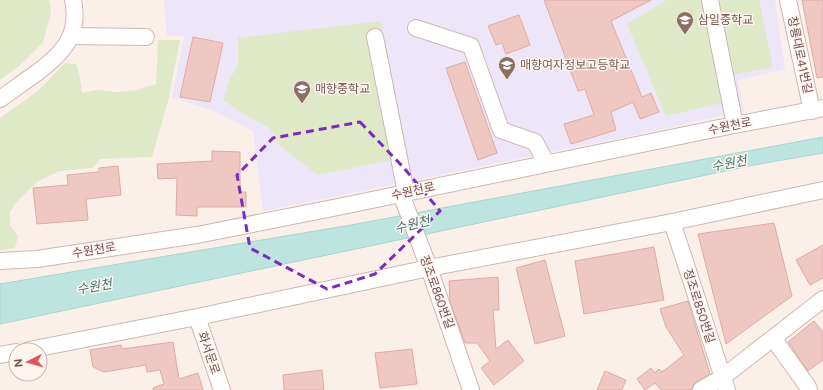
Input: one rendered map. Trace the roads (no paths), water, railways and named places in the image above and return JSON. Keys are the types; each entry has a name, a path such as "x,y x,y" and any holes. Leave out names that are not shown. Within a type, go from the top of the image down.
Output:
{"street":[{"path":"710,0 735,125"},
{"name":"창룡대로41번길","path":"788,0 817,109"},
{"path":"0,99 59,55 71,36 75,24 77,2"},
{"path":"416,28 471,46 501,130 535,142 546,163"},
{"path":"71,36 146,37"},
{"name":"정조로860번길","path":"375,37 404,195 471,390"},
{"name":"수원천로","path":"0,261 37,259 197,235 404,195 546,163 817,109"},
{"path":"48,346 197,317 426,261 672,222 823,190"},
{"name":"정조로850번길","path":"672,222 725,383"},
{"path":"701,390 725,383 773,338 823,299"},
{"name":"화서문로","path":"197,317 222,390"},
{"path":"773,338 809,390"}],"water":[{"name":"수원천","path":"823,137 823,153 754,165 0,324 0,284 351,225"}],"place":[{"name":"삼일중학교","path":"685,35"},
{"name":"매향여자정보고등학교","path":"507,80"},
{"name":"매향중학교","path":"302,104"}]}
